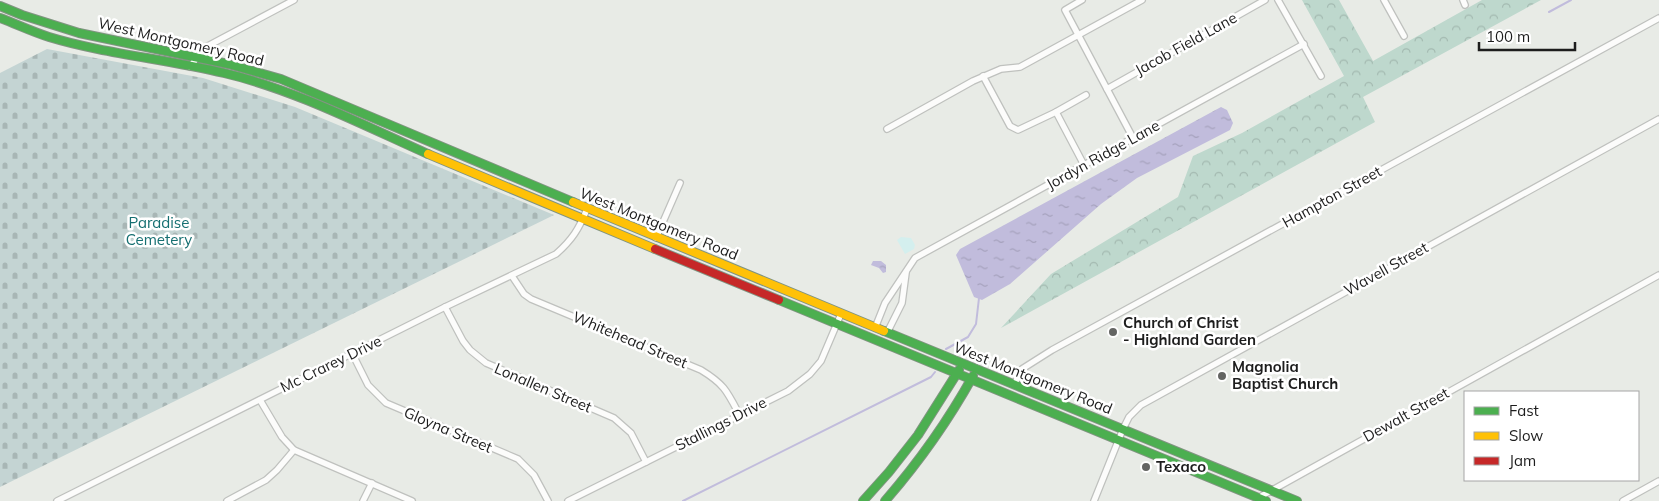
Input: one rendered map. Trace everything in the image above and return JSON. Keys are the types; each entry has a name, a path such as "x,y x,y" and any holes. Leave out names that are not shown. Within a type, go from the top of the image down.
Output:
{"main road":[{"name":"West Montgomery Road","path":"0,6 79,33 255,70 316,93 656,238 1297,501"},
{"name":"West Montgomery Road","path":"0,18 77,44 224,73 312,103 583,219 1262,499"},
{"path":"863,501 918,435 962,364"},
{"path":"885,501 929,448 952,414 976,370"},
{"path":"889,472 901,483"}],"street":[{"path":"190,67 204,48 294,0"},
{"path":"1082,0 1065,10 1133,138"},
{"path":"887,129 983,76 1001,69 1020,67 1142,0"},
{"name":"Jacob Field Lane","path":"1107,89 1265,0"},
{"path":"1278,0 1320,76"},
{"path":"1384,0 1404,36"},
{"name":"Hampton Street","path":"1014,385 1022,369 1052,350 1659,18"},
{"name":"Jordyn Ridge Lane","path":"875,328 885,303 915,258 1304,44"},
{"path":"983,76 1010,126 1015,130 1026,127 1086,95"},
{"path":"1056,112 1084,165"},
{"name":"Wavell Street","path":"1094,501 1129,417 1142,405 1659,119"},
{"path":"656,238 680,183"},
{"name":"Mc Crarey Drive","path":"57,501 556,254 569,242 580,227 587,209"},
{"path":"887,333 902,302 907,270"},
{"name":"Dewalt Street","path":"1262,499 1271,490 1659,275"},
{"name":"Whitehead Street","path":"512,276 524,294 530,299 701,370 715,379 726,390 739,414"},
{"name":"Lonallen Street","path":"446,307 462,341 486,363 614,418 631,433 646,462"},
{"name":"Stallings Drive","path":"568,501 788,391 810,374 821,361 841,314"},
{"name":"Gloyna Street","path":"352,354 368,385 386,403 518,459 534,475 548,501"},
{"path":"260,400 282,437 294,450 412,501"},
{"path":"227,501 266,480 278,470 294,450"},
{"path":"1624,501 1659,481"},
{"path":"363,501 372,483"}],"green space":[{"path":"1302,0 1339,0 1373,61 1482,0 1541,0 1363,97 1375,122 1001,328 1051,274 1178,197 1193,156 1242,133 1344,76"},
{"name":"Paradise Cemetery","path":"47,49 203,78 295,107 554,215 0,487 0,73"}],"shaded area":[{"path":"901,237 911,238 915,245 914,249 905,254 897,240"}],"water":[{"path":"1221,107 1227,110 1233,123 1230,130 1137,178 1101,204 1010,284 982,300 974,297 956,255 960,249"},
{"path":"873,261 881,261 886,265 886,272 883,273 879,268 871,265"}],"waterway":[{"path":"1549,12 1571,0"},
{"path":"946,349 968,337 976,324 979,298"},
{"path":"683,501 931,377 935,372"}],"traffic: fast":[{"path":"0,6 79,33 228,64 281,79 573,202"},
{"path":"0,18 43,35 70,43 202,68 276,88 428,154"},
{"path":"779,300 1266,501"},
{"path":"884,331 1297,501"},
{"path":"863,501 918,435 959,370"},
{"path":"885,501 932,441 973,376"}],"traffic: slow":[{"path":"428,154 655,249"},
{"path":"573,202 884,331"}],"traffic: jam":[{"path":"655,249 779,300"}],"place":[{"name":"Church of Christ - Highland Garden","path":"1113,332"},
{"name":"Magnolia Baptist Church","path":"1222,376"},
{"name":"Texaco","path":"1146,467"}]}
